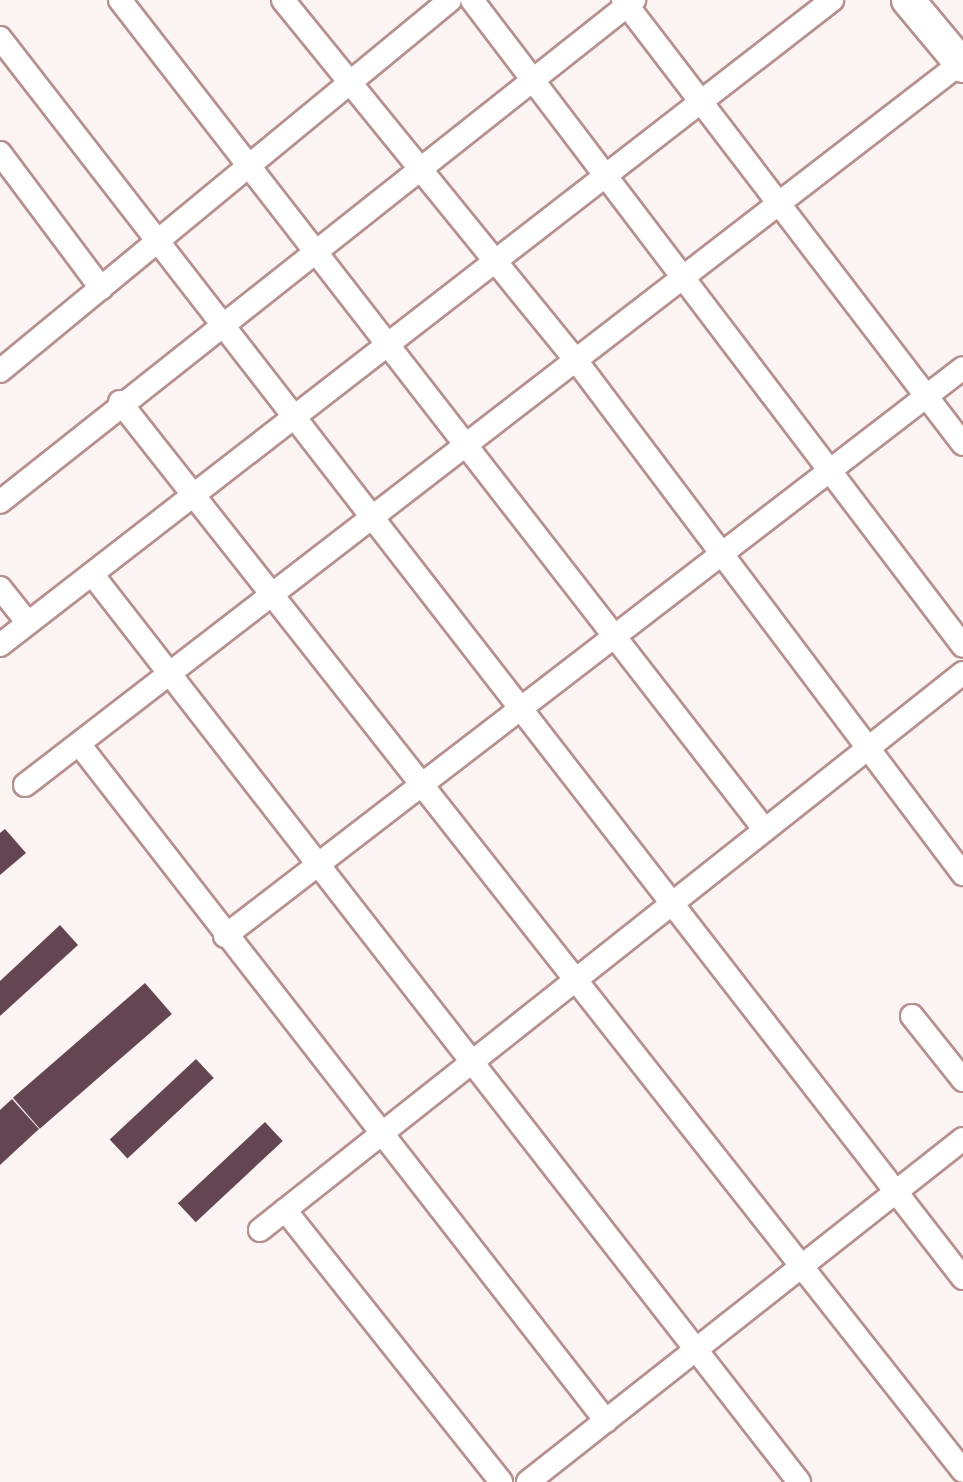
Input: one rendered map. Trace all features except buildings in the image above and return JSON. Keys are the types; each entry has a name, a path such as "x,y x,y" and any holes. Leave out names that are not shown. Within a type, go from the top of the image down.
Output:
{"street":[{"path":"120,0 765,830"},
{"path":"283,0 576,360 963,874"},
{"path":"0,371 450,0"},
{"path":"472,0 963,646"},
{"path":"0,645 494,259 832,0"},
{"path":"25,785 682,277 962,64 908,0"},
{"path":"0,502 120,402 628,2 700,101 963,444"},
{"path":"0,39 963,1278"},
{"path":"0,153 101,288"},
{"path":"225,936 963,368"},
{"path":"120,402 963,1471"},
{"path":"92,574 799,1482"},
{"path":"0,588 28,623"},
{"path":"260,1230 963,673"},
{"path":"79,744 225,936 606,1421"},
{"path":"912,1016 963,1080"},
{"path":"528,1482 963,1139"},
{"path":"285,1210 501,1482"}]}
